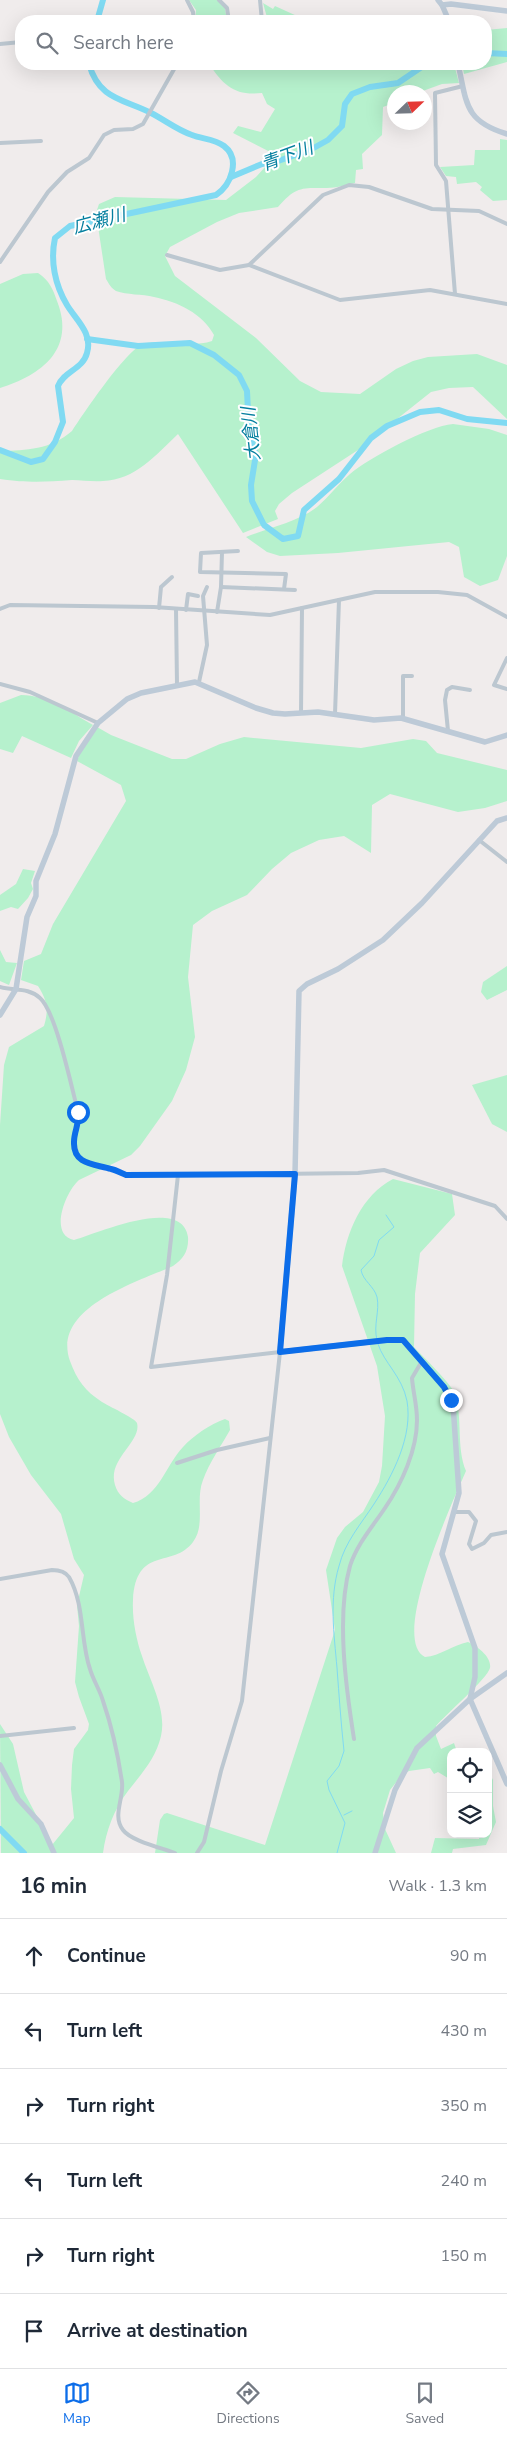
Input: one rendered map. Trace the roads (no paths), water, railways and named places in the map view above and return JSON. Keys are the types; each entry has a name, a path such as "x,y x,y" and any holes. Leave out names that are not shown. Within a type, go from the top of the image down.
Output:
{"street":[{"path":"187,0 193,15"},
{"path":"219,0 227,8 228,15"},
{"path":"260,0 261,15"},
{"path":"438,0 446,15"},
{"path":"442,5 451,4 507,11"},
{"path":"0,44 15,43"},
{"path":"0,262 48,192 67,172 89,158 104,135 114,130 137,128 143,124 174,70"},
{"path":"460,70 468,105 475,119 488,128 507,134"},
{"path":"455,294 446,181 436,165 434,93 463,86"},
{"path":"0,143 41,141"},
{"path":"250,265 316,200 330,190 340,187 369,187 426,207 479,211 507,224"},
{"path":"168,255 220,270 250,265 340,300 421,291 455,294 507,304"},
{"path":"238,551 201,553 200,572 286,574 284,590"},
{"path":"217,612 221,587 222,552"},
{"path":"159,608 162,587 172,577"},
{"path":"198,682 207,645 203,596 207,586"},
{"path":"221,587 296,590"},
{"path":"0,609 10,605 159,608 270,615 375,592 462,593 485,603 507,617"},
{"path":"186,610 188,594 198,596"},
{"path":"335,714 339,600"},
{"path":"301,713 302,608"},
{"path":"176,609 178,685"},
{"path":"507,658 494,685 507,689"},
{"path":"403,718 403,676 412,676"},
{"path":"0,1015 16,989 26,921 36,896 38,873 55,834 76,756 98,723 132,696 198,682 256,708 285,714 318,712 374,720 403,718 485,742 507,735"},
{"path":"0,684 44,698 98,723"},
{"path":"448,731 445,700 447,690 452,687 470,690"},
{"path":"197,1853 204,1842 221,1770 242,1701 280,1352 295,1174 299,991 307,984 338,969 383,940 416,909 497,821 507,818"},
{"path":"479,840 507,862"},
{"path":"0,987 31,992 41,998 54,1025 80,1119 75,1134 74,1148 81,1160 128,1176 358,1173 384,1170 495,1206 507,1219"},
{"path":"178,1175 166,1275 151,1367 399,1340 406,1342 448,1391 453,1404 459,1492 442,1554 475,1648 475,1677 470,1699 507,1784"},
{"path":"354,1739 349,1707 343,1620 345,1586 358,1548 394,1494 414,1444 417,1418 412,1378 422,1360"},
{"path":"177,1463 217,1450 270,1438"},
{"path":"454,1512 469,1512 476,1521 469,1544 472,1549 484,1543 491,1535 507,1532"},
{"path":"0,1579 52,1570 60,1571 69,1577 83,1620 90,1669 105,1707 120,1770 123,1792 118,1811 119,1822 122,1829 131,1837 175,1853"},
{"path":"376,1853 395,1790 417,1748 470,1699 507,1674"},
{"path":"0,1736 74,1728"},
{"path":"0,1765 18,1799 41,1824 54,1853"}],"waterway":[{"name":"広瀬川","path":"99,15 103,0"},
{"name":"青下川","path":"492,53 507,54"},
{"name":"広瀬川","path":"0,450 31,462 43,459 55,442 63,422 58,386 64,377 82,363 87,353 88,339 86,333 67,305 59,289 53,264 55,238 70,226 216,195 226,185 232,172 232,158 224,146 187,133 151,113 114,97 99,85 91,70"},
{"name":"青下川","path":"231,177 262,164 278,161 310,150 328,140 342,126 345,104 352,94 370,87 398,83 417,70"},
{"name":"大倉川","path":"87,339 138,346 190,343 214,355 239,375 247,391 249,433 256,454 251,485 252,501 264,525 283,539 298,536 304,510 339,479 371,438 387,426 420,412 439,410 467,419 507,423"},
{"path":"377,1340 377,1297 361,1270 374,1256 379,1240 394,1227 386,1215"},
{"path":"337,1853 345,1823 329,1790 327,1781 339,1766 344,1751 334,1629 334,1591 342,1557 349,1541 388,1481 400,1455 407,1428 408,1414 405,1392 378,1344"},
{"path":"344,1815 352,1811"},
{"name":"広瀬川","path":"0,1829 24,1853"}]}
